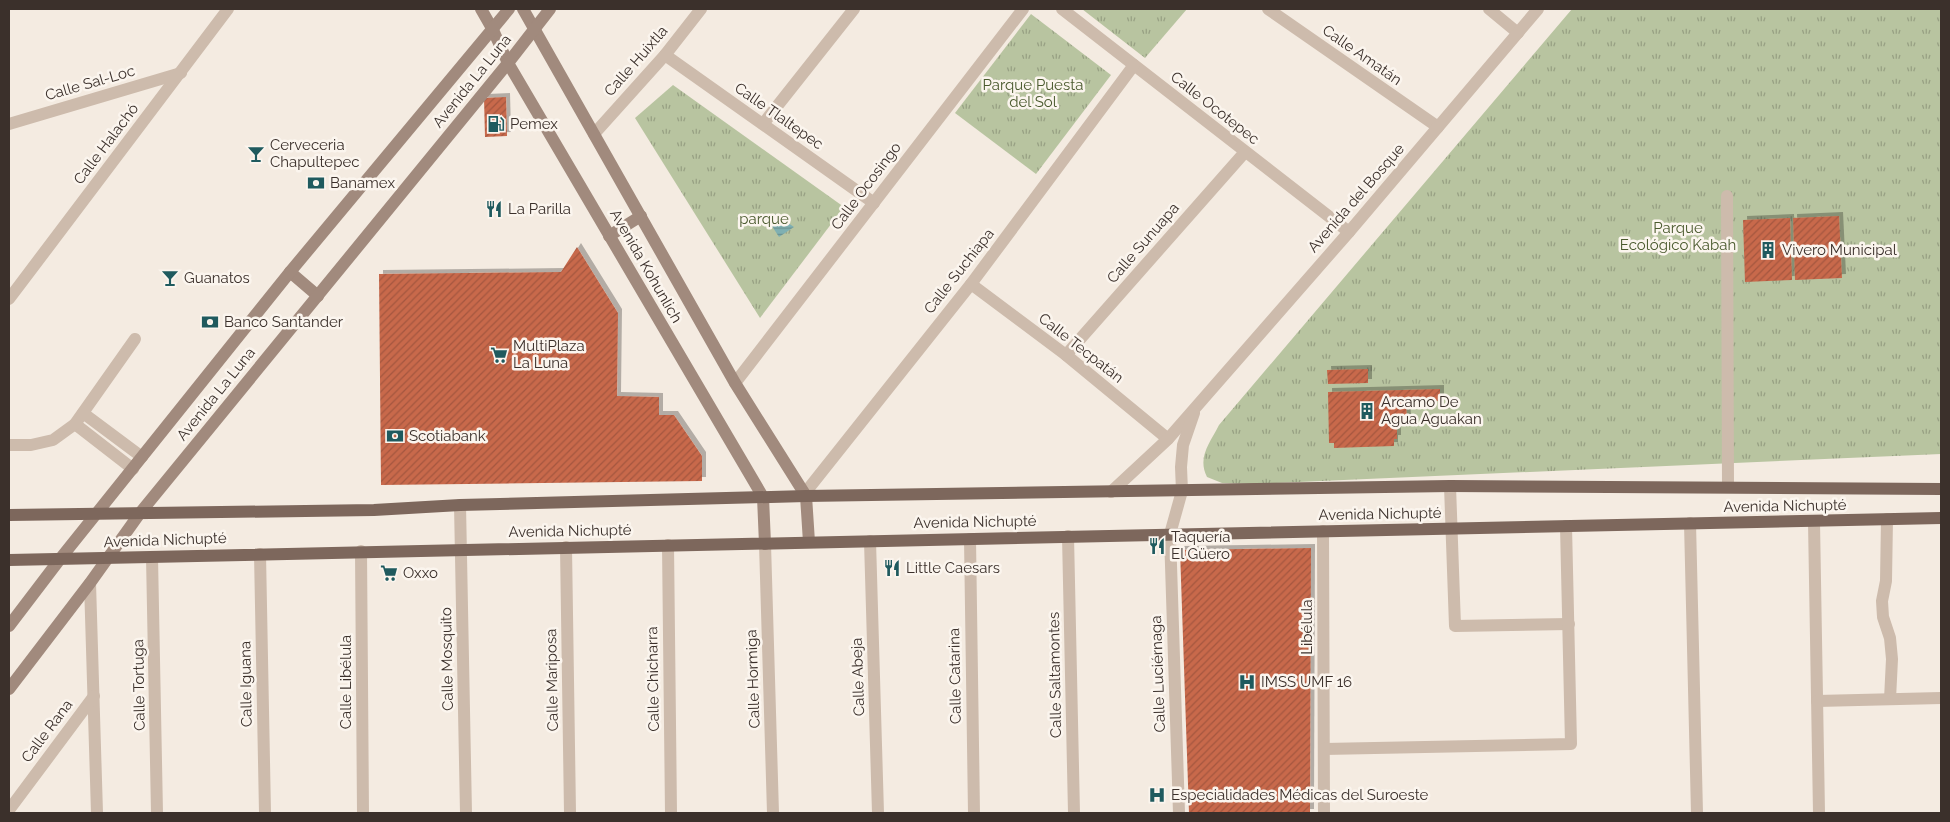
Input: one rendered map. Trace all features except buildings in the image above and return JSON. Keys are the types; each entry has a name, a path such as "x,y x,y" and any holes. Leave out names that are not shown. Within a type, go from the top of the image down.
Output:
{"main road":[{"name":"Avenida Kohunlich","path":"480,9 493,30 508,63 762,497 765,544"},
{"name":"Avenida La Luna","path":"9,626 60,559 290,272 509,9"},
{"name":"Avenida Kohunlich","path":"522,9 735,383 805,495 808,542"},
{"name":"Avenida La Luna","path":"9,689 109,558 140,513 550,9"},
{"path":"609,236 641,216"},
{"path":"290,272 318,296"},
{"name":"Avenida Nichupté","path":"9,515 374,510 460,505 805,495 1450,486 1941,488"},
{"name":"Avenida Nichupté","path":"9,560 1941,518"}],"street":[{"name":"Calle Halachó","path":"9,298 228,9"},
{"name":"Calle Huixtla","path":"594,134 666,55 701,9"},
{"path":"763,124 854,9"},
{"name":"Calle Ocosingo","path":"735,383 1023,9"},
{"name":"Calle Ocotepec","path":"1062,9 1349,232"},
{"name":"Calle Amatán","path":"1268,9 1438,127"},
{"path":"1489,9 1518,32"},
{"name":"Avenida del Bosque","path":"1111,492 1168,439 1349,232 1538,9"},
{"name":"Calle Tlaltepec","path":"666,55 874,203"},
{"name":"Calle Suchiapa","path":"805,495 971,284 1134,65"},
{"name":"Calle Sal-Loc","path":"9,124 181,73"},
{"name":"Calle Sunuapa","path":"1066,355 1245,152"},
{"path":"1727,196 1728,487"},
{"name":"Calle Tecpatán","path":"971,284 1066,355 1168,439"},
{"path":"9,444 31,444 53,440 76,424 135,339"},
{"name":"Avenida del Bosque","path":"1170,534 1182,491 1181,467 1184,445 1197,406"},
{"path":"83,413 142,457"},
{"path":"76,424 133,469"},
{"path":"1450,486 1455,626 1569,624"},
{"name":"Calle Mosquito","path":"460,505 466,813"},
{"path":"1887,519 1886,581 1882,601 1883,617 1890,638 1892,659 1890,699"},
{"path":"1814,522 1819,813"},
{"path":"1690,523 1697,813"},
{"path":"1324,749 1571,744 1566,526"},
{"name":"Libélula","path":"1322,531 1324,813"},
{"name":"Calle Luciérnaga","path":"1170,534 1179,813"},
{"name":"Calle Saltamontes","path":"1068,536 1074,813"},
{"name":"Calle Catarina","path":"970,539 974,813"},
{"name":"Calle Abeja","path":"870,541 878,813"},
{"name":"Calle Hormiga","path":"765,544 773,813"},
{"name":"Calle Chicharra","path":"668,545 671,813"},
{"name":"Calle Mariposa","path":"566,547 570,813"},
{"name":"Calle Libélula","path":"361,552 363,813"},
{"name":"Calle Iguana","path":"260,554 265,813"},
{"name":"Calle Tortuga","path":"152,557 157,813"},
{"name":"Calle Rana","path":"90,583 97,813"},
{"name":"Calle Rana","path":"9,810 94,696"},
{"path":"1817,701 1941,698"}],"green space":[{"path":"1082,9 1187,9 1145,58"},
{"name":"Parque Ecológico Kabah","path":"1572,9 1941,9 1941,454 1253,484 1222,483 1207,477 1204,470 1204,457 1219,425"},
{"name":"Parque Puesta del Sol","path":"1031,14 1111,75 1036,174 955,113"},
{"name":"parque","path":"673,85 844,207 760,318 635,118"}],"water":[{"path":"775,214 794,227 779,237 770,223"}],"place":[{"name":"Pemex","path":"496,124"},
{"name":"Cerveceria Chapultepec","path":"256,154"},
{"name":"Banamex","path":"316,183"},
{"name":"La Parilla","path":"494,209"},
{"name":"Vivero Municipal","path":"1768,250"},
{"name":"Guanatos","path":"170,278"},
{"name":"Banco Santander","path":"210,322"},
{"name":"MultiPlaza La Luna","path":"499,355"},
{"name":"Arcamo De Agua Aguakan","path":"1367,411"},
{"name":"Scotiabank","path":"395,436"},
{"name":"Taquería El Güero","path":"1157,546"},
{"name":"Little Caesars","path":"892,568"},
{"name":"Oxxo","path":"389,573"},
{"name":"IMSS UMF 16","path":"1247,682"},
{"name":"Especialidades Médicas del Suroeste","path":"1157,795"}]}
